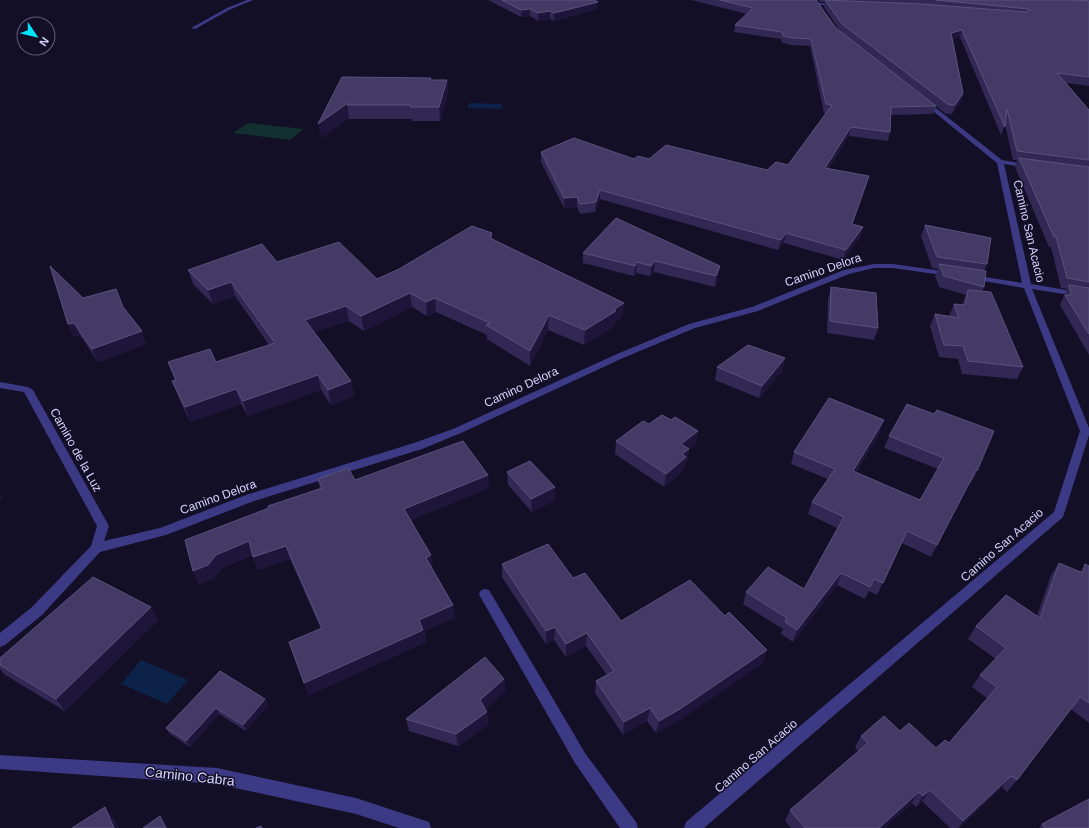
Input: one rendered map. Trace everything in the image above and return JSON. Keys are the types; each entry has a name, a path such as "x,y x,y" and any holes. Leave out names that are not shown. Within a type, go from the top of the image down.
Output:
{"street":[{"path":"193,28 228,9 251,0"},
{"path":"815,2 842,5"},
{"path":"815,2 825,15"},
{"path":"915,95 1000,162 1037,166"},
{"name":"Camino San Acacio","path":"692,828 1059,514 1085,431 1027,286 1000,162"},
{"name":"Camino Delora","path":"96,548 162,532 250,498 418,446 457,431 620,356 692,326 755,309 847,272 874,266 893,266 1089,296"},
{"name":"Camino de la Luz","path":"0,385 28,390 103,526 96,548"},
{"path":"0,641 37,611 96,548"},
{"path":"485,594 580,758 630,828"},
{"name":"Camino Cabra","path":"0,762 217,776 356,806 423,828"}],"green space":[{"path":"248,123 304,129 290,140 233,133"}],"water":[{"path":"469,103 502,104 501,109 468,108"},
{"path":"141,660 188,680 167,704 121,684"}],"building":[{"path":"502,0 594,0 598,2 554,13 550,11 538,13 530,9 521,10"},
{"path":"720,0 816,0 836,28 936,106 891,107 890,132 851,127 825,168 869,176 852,224 863,227 846,250 786,233 781,240 600,190 596,202 580,204 577,197 564,198 541,152 574,138 634,159 638,156 649,159 666,145 767,170 776,162 788,165 832,105 826,104 811,39 793,38 783,36 782,32 735,25 753,8"},
{"path":"825,0 922,4 1026,12 1030,10 936,0 1089,1 1089,77 1057,73 1089,110 1089,160 1017,151 1007,109 1005,127 962,30 951,33 963,93 955,105 949,105 842,24"},
{"path":"342,77 431,78 430,80 447,80 439,107 410,107 411,105 347,105 348,103 318,124"},
{"path":"1019,158 1089,167 1089,282 1067,278 1056,237 1054,237"},
{"path":"616,218 720,266 716,276 655,261 651,266 637,262 635,266 583,253"},
{"path":"925,225 991,238 987,264 937,257"},
{"path":"472,226 492,233 490,238 624,303 613,310 616,311 585,330 549,315 530,351 486,325 490,323 435,298 426,302 410,293 361,316 346,306 305,320 351,381 328,390 318,375 243,401 236,389 185,407 172,381 176,380 168,362 210,349 216,362 275,343 231,282 208,290 188,270 262,244 277,262 339,242 377,279 399,269"},
{"path":"939,264 986,271 984,287 944,276"},
{"path":"50,266 83,298 116,289 123,307 142,331 92,349 74,323 68,324"},
{"path":"1069,285 1089,288 1089,334 1065,295 1071,295"},
{"path":"831,287 876,293 878,328 830,321"},
{"path":"968,290 991,292 1023,367 968,361 963,346 944,345 935,314 959,318 954,304 965,305"},
{"path":"748,345 785,358 762,386 717,367"},
{"path":"829,398 884,420 853,471 920,500 944,458 889,436 907,404 934,414 937,410 994,431 977,471 976,470 937,545 907,531 883,583 874,579 870,587 841,573 797,630 785,622 787,618 746,592 768,567 804,589 844,517 812,502 835,469 794,452"},
{"path":"662,415 671,420 675,417 698,431 681,444 689,449 682,454 686,457 666,474 616,441 643,421 649,424"},
{"path":"463,441 488,475 404,509 431,555 426,558 453,605 419,620 423,630 304,683 289,642 322,628 286,546 253,557 249,541 216,555 208,565 193,571 185,540 269,508 268,506 322,488 318,479 348,468 355,480"},
{"path":"530,461 555,487 531,499 507,472"},
{"path":"548,544 573,578 585,573 621,621 690,580 725,616 729,612 767,650 680,709 659,721 650,708 624,722 596,681 614,671 587,633 566,644 555,627 546,631 502,564"},
{"path":"1059,563 1083,573 1085,564 1089,566 1089,703 1080,697 1017,780 1011,776 963,821 930,790 923,796 919,792 879,828 805,828 790,810 868,743 861,736 884,716 900,731 909,723 936,748 945,740 949,743 997,687 980,675 1006,648 976,626 1006,595 1040,618"},
{"path":"93,577 151,607 56,699 0,665 0,658"},
{"path":"485,657 504,679 480,700 487,712 456,734 406,719"},
{"path":"220,671 265,699 243,725 216,708 186,741 166,728"},
{"path":"1089,799 1089,828 1045,828 1042,824"},
{"path":"105,807 114,828 72,828"},
{"path":"160,816 166,828 143,828"}]}
